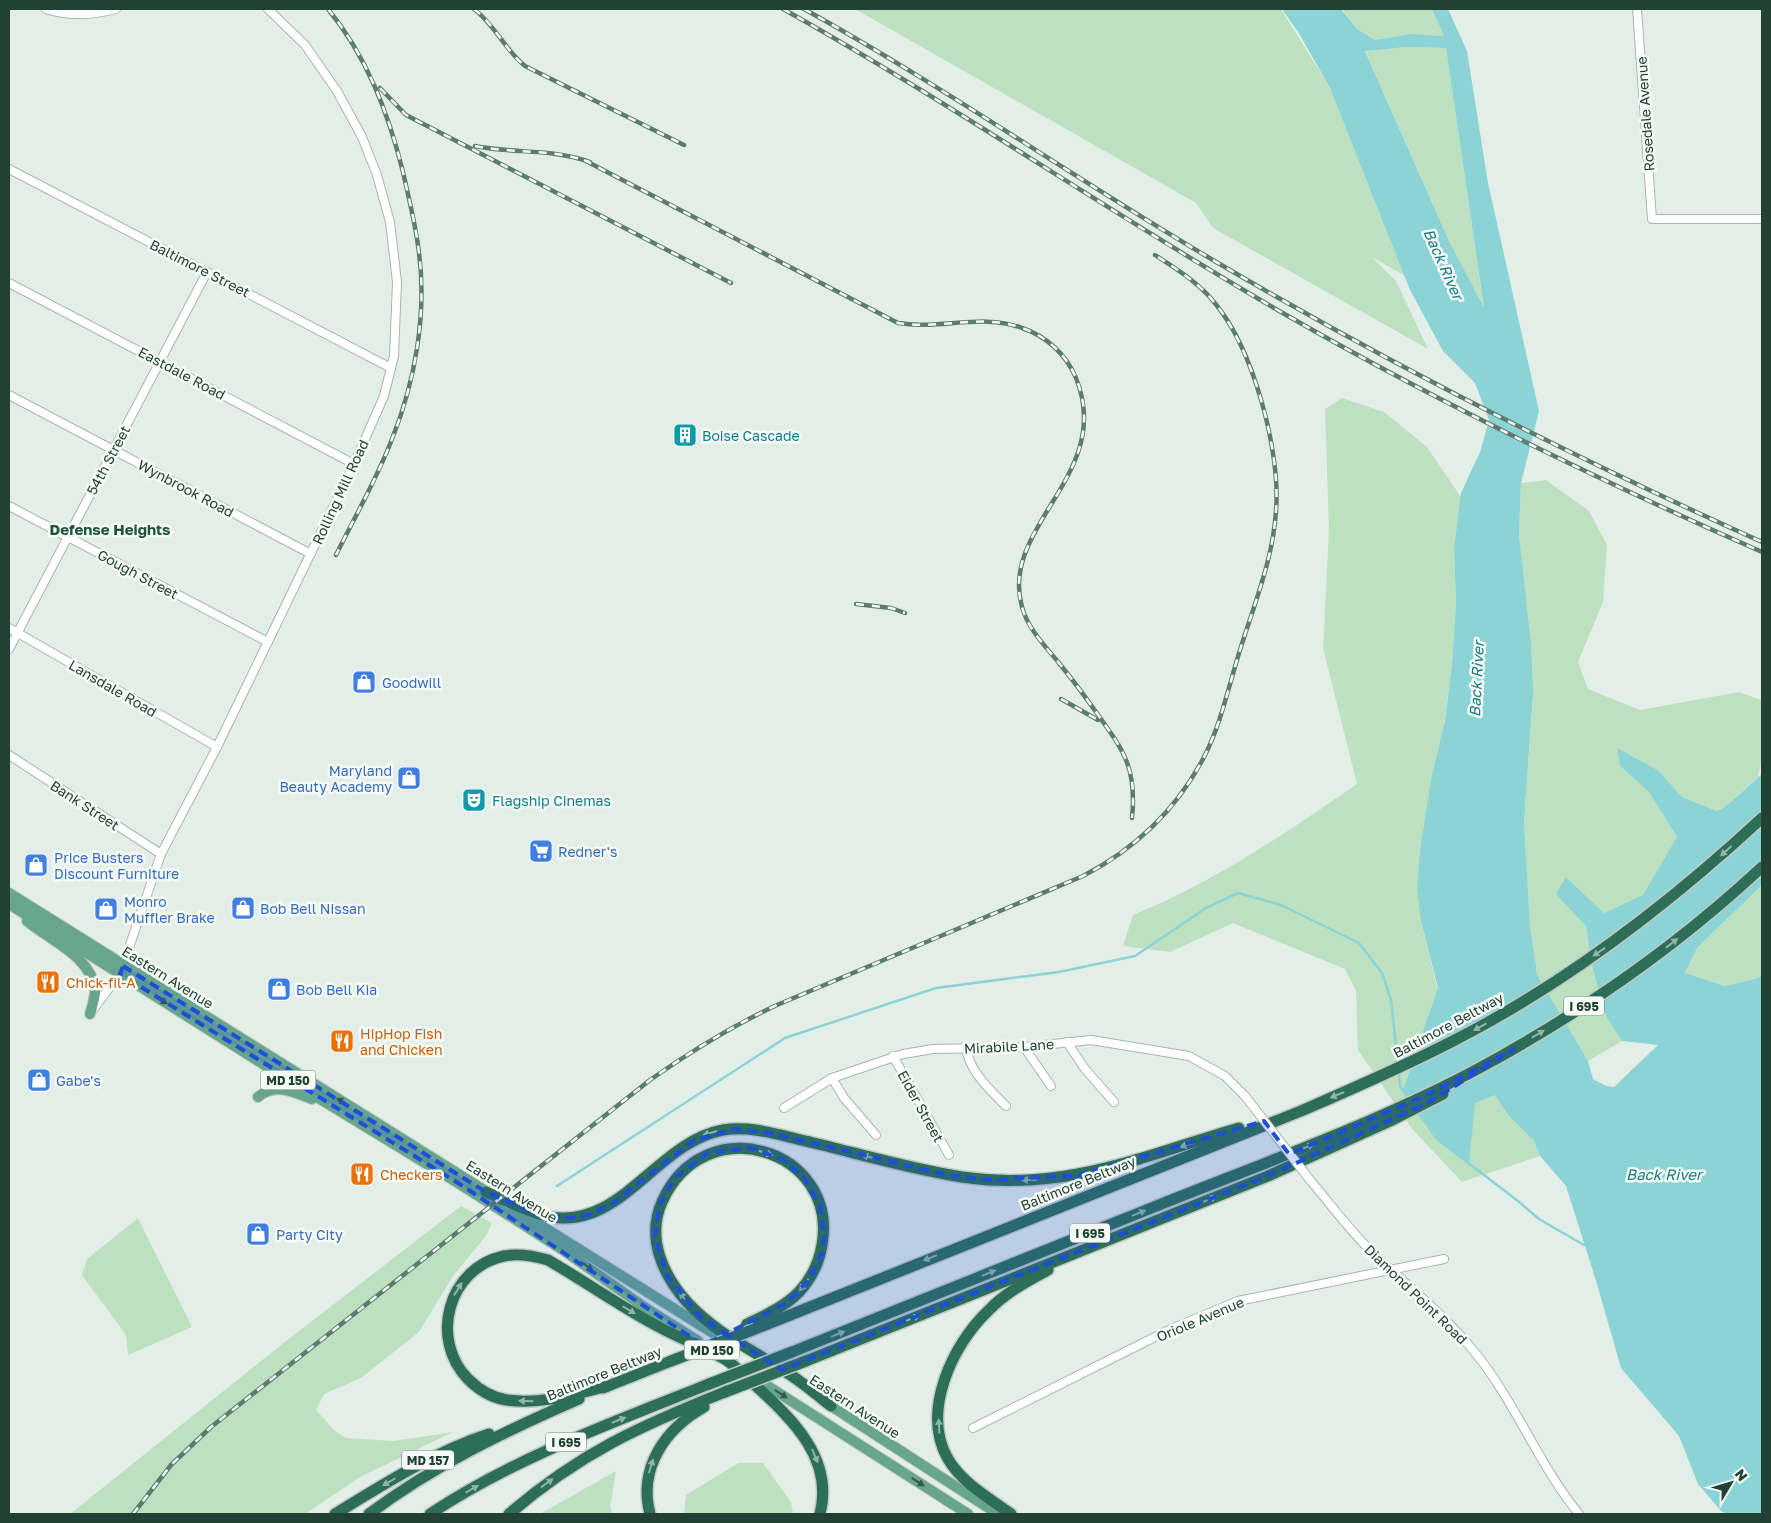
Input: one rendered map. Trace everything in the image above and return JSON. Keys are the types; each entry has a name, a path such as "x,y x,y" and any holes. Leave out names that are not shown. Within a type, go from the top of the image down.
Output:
{"highway":[{"name":"Baltimore Beltway","path":"368,1514 425,1475 466,1451 529,1420 751,1326 1301,1111 1372,1080 1469,1032 1572,970 1645,919 1762,818"},
{"name":"I 695","path":"430,1514 484,1482 569,1441 1315,1143 1388,1117 1514,1049 1630,975 1708,915 1762,867"},
{"path":"486,1192 547,1216 583,1216 613,1203 677,1151 694,1140 714,1132 734,1129 772,1133 951,1175 988,1180 1055,1178 1112,1168 1301,1111"},
{"path":"509,1514 562,1472 612,1441 647,1424 1268,1176 1388,1117"},
{"path":"751,1326 786,1303 808,1281 821,1255 823,1222 814,1191 795,1168 784,1160 752,1148 721,1149 697,1159 675,1178 667,1190 656,1220 655,1236 662,1264 675,1288 699,1315 793,1377 831,1406"},
{"path":"1011,1514 970,1485 959,1474 944,1451 938,1422 939,1406 949,1368 970,1332 1003,1297 1048,1270 1137,1228"},
{"path":"608,1386 533,1402 505,1400 483,1391 463,1374 455,1361 447,1339 448,1313 456,1290 472,1272 490,1260 504,1256 533,1256 548,1260 660,1328 723,1358 793,1422 813,1450 823,1486 820,1514"},
{"path":"650,1514 647,1482 656,1453 665,1438 678,1425 725,1392"},
{"name":"MD 157","path":"335,1514 411,1469 462,1443 529,1420"}],"main road":[{"name":"Eastern Avenue","path":"9,894 122,970 331,1105 563,1250 644,1307 968,1514"},
{"name":"Eastern Avenue","path":"9,905 122,970 486,1192 831,1406 998,1514"},
{"path":"9,905 40,933 82,962 91,976 95,991 90,1014"},
{"path":"258,1098 266,1090 284,1089 331,1105"}],"street":[{"path":"46,9 82,15 116,9"},
{"name":"Rolling Mill Road","path":"122,970 162,854 217,747 311,554 384,396 396,339 397,282 390,222 377,175 362,137 337,91 305,46 268,9"},
{"name":"Rosedale Avenue","path":"1638,9 1652,219 1762,219"},
{"name":"Baltimore Street","path":"9,169 391,368"},
{"name":"54th Street","path":"9,648 207,272"},
{"name":"Eastdale Road","path":"9,283 354,464"},
{"name":"Wynbrook Road","path":"9,395 311,554"},
{"name":"Gough Street","path":"9,506 268,642"},
{"name":"Lansdale Road","path":"9,628 217,747"},
{"name":"Bank Street","path":"9,755 162,854"},
{"path":"90,1014 122,970"},
{"name":"Mirabile Lane","path":"784,1108 832,1078 893,1056 933,1049 1024,1048 1091,1040 1178,1053 1202,1061 1225,1076 1236,1086"},
{"path":"1066,1042 1085,1069 1114,1102"},
{"path":"1024,1048 1051,1086"},
{"path":"966,1049 970,1064 981,1081 1006,1106"},
{"name":"Eider Street","path":"893,1056 948,1155"},
{"path":"832,1078 844,1098 876,1135"},
{"name":"Diamond Point Road","path":"1236,1086 1358,1238 1443,1317 1478,1356 1561,1490 1579,1514"},
{"name":"Oriole Avenue","path":"973,1428 1171,1329 1238,1301 1444,1259"}],"highlighted area":[{"path":"123,966 486,1192 536,1213 570,1218 592,1214 613,1203 694,1140 734,1129 772,1133 944,1174 988,1180 1079,1175 1264,1121 1289,1154 1424,1096 1514,1049 1428,1103 1268,1176 782,1370 726,1334 703,1345 458,1183 120,974","holes":["752,1148 783,1160 805,1179 820,1207 824,1238 821,1255 808,1281 786,1303 726,1334 699,1315 667,1275 655,1236 660,1205 675,1178 708,1153"]}],"green space":[{"path":"855,9 1281,9 1330,88 1405,276 1372,257 1396,281 1428,349 1213,228 1196,203"},
{"path":"1342,9 1432,9 1444,36 1411,34 1375,40 1357,29"},
{"path":"1406,47 1446,48 1484,310 1449,241 1365,50"},
{"path":"1342,398 1384,412 1427,447 1461,497 1454,548 1456,604 1452,664 1444,726 1432,775 1421,921 1436,983 1452,1026 1508,1115 1534,1141 1540,1156 1462,1182 1413,1130 1358,1050 1356,991 1345,969 1233,923 1170,952 1123,946 1133,915 1192,888 1248,856 1357,784 1323,648 1329,530 1325,409"},
{"path":"1546,480 1589,511 1607,545 1603,602 1578,662 1588,689 1640,710 1739,692 1762,702 1762,758 1758,777 1725,807 1717,811 1682,797 1659,771 1620,766 1649,792 1677,837 1644,895 1604,913 1566,877 1586,926 1593,970 1607,1018 1622,1041 1588,1061 1536,975 1530,932 1524,822 1533,699 1519,535 1521,483"},
{"path":"1762,885 1762,975 1758,978 1725,986 1685,973 1697,948"},
{"path":"461,1206 492,1223 486,1236 453,1276 419,1332 361,1378 324,1394 316,1410 335,1431 346,1438 394,1441 453,1432 360,1477 305,1514 70,1514 281,1345"},
{"path":"138,1218 192,1327 128,1355 126,1335 82,1275 87,1259"},
{"path":"738,1463 763,1463 791,1502 793,1514 684,1514 686,1495"},
{"path":"616,1471 610,1506 612,1514 540,1514"}],"water":[{"name":"Back River","path":"1282,9 1341,9 1357,29 1375,40 1411,34 1444,36 1432,9 1448,9 1467,51 1488,183 1539,411 1521,483 1519,535 1531,644 1533,695 1524,822 1530,927 1537,975 1588,1061 1593,1079 1606,1086 1614,1087 1658,1045 1622,1041 1607,1018 1593,970 1586,926 1556,894 1566,877 1604,913 1643,895 1677,837 1649,792 1620,766 1617,748 1659,771 1682,797 1717,811 1725,807 1762,774 1762,885 1697,948 1685,973 1725,986 1758,978 1762,975 1762,1514 1727,1514 1721,1511 1698,1484 1679,1436 1621,1368 1566,1186 1540,1156 1534,1141 1508,1115 1495,1095 1475,1103 1469,1163 1441,1142 1403,1090 1438,988 1421,921 1417,889 1421,843 1432,775 1445,721 1452,664 1456,604 1454,548 1461,493 1480,452 1489,420 1475,383 1443,351 1410,290 1330,88 1300,35","holes":["1406,47 1446,48 1484,308 1449,241 1365,51"]}],"waterway":[{"path":"557,1186 785,1038 936,988 1059,972 1135,956 1206,908 1238,893 1281,905 1359,943 1382,973 1391,1000 1398,1065"},
{"path":"1399,1073 1400,1086 1409,1099"},
{"path":"1418,1112 1437,1139 1539,1219 1584,1245"}],"railway":[{"path":"328,9 354,46 383,107 397,150 412,212 418,243 421,276 420,324 417,348 413,371 400,417 380,469 336,555"},
{"path":"474,9 488,22 512,53 525,66 684,145"},
{"path":"783,9 910,84 1224,279 1288,316 1463,411 1642,498 1762,552"},
{"path":"804,9 960,102 1166,232 1351,339 1554,444 1762,542"},
{"path":"380,88 406,115 731,283"},
{"path":"475,146 547,153 590,162"},
{"path":"584,160 898,323 929,325 992,322 1007,324 1031,331 1047,341 1067,361 1076,378 1084,412 1081,443 1070,471 1026,550 1019,578 1022,607 1028,623 1082,693 1121,749 1130,773 1133,801 1132,818"},
{"path":"133,1514 171,1465 211,1427 650,1080 696,1050 760,1013 1083,876 1137,840 1153,826 1181,794 1210,744 1257,599 1271,547 1276,511 1276,487 1274,459 1262,401 1241,346 1228,322 1208,295 1186,276 1155,255"},
{"path":"856,604 891,608 905,613"},
{"path":"1061,699 1098,720"}],"place":[{"name":"Boise Cascade","path":"685,435"},
{"name":"Goodwill","path":"364,682"},
{"name":"Maryland Beauty Academy","path":"409,778"},
{"name":"Flagship Cinemas","path":"474,800"},
{"name":"Redner's","path":"541,851"},
{"name":"Price Busters Discount Furniture","path":"36,865"},
{"name":"Bob Bell Nissan","path":"243,908"},
{"name":"Monro Muffler Brake","path":"106,909"},
{"name":"Chick-fil-A","path":"48,982"},
{"name":"Bob Bell Kia","path":"279,989"},
{"name":"HipHop Fish and Chicken","path":"342,1041"},
{"name":"Gabe's","path":"39,1080"},
{"name":"Checkers","path":"362,1174"},
{"name":"Party City","path":"258,1234"}],"district":[{"name":"Defense Heights","path":"110,529"}]}
